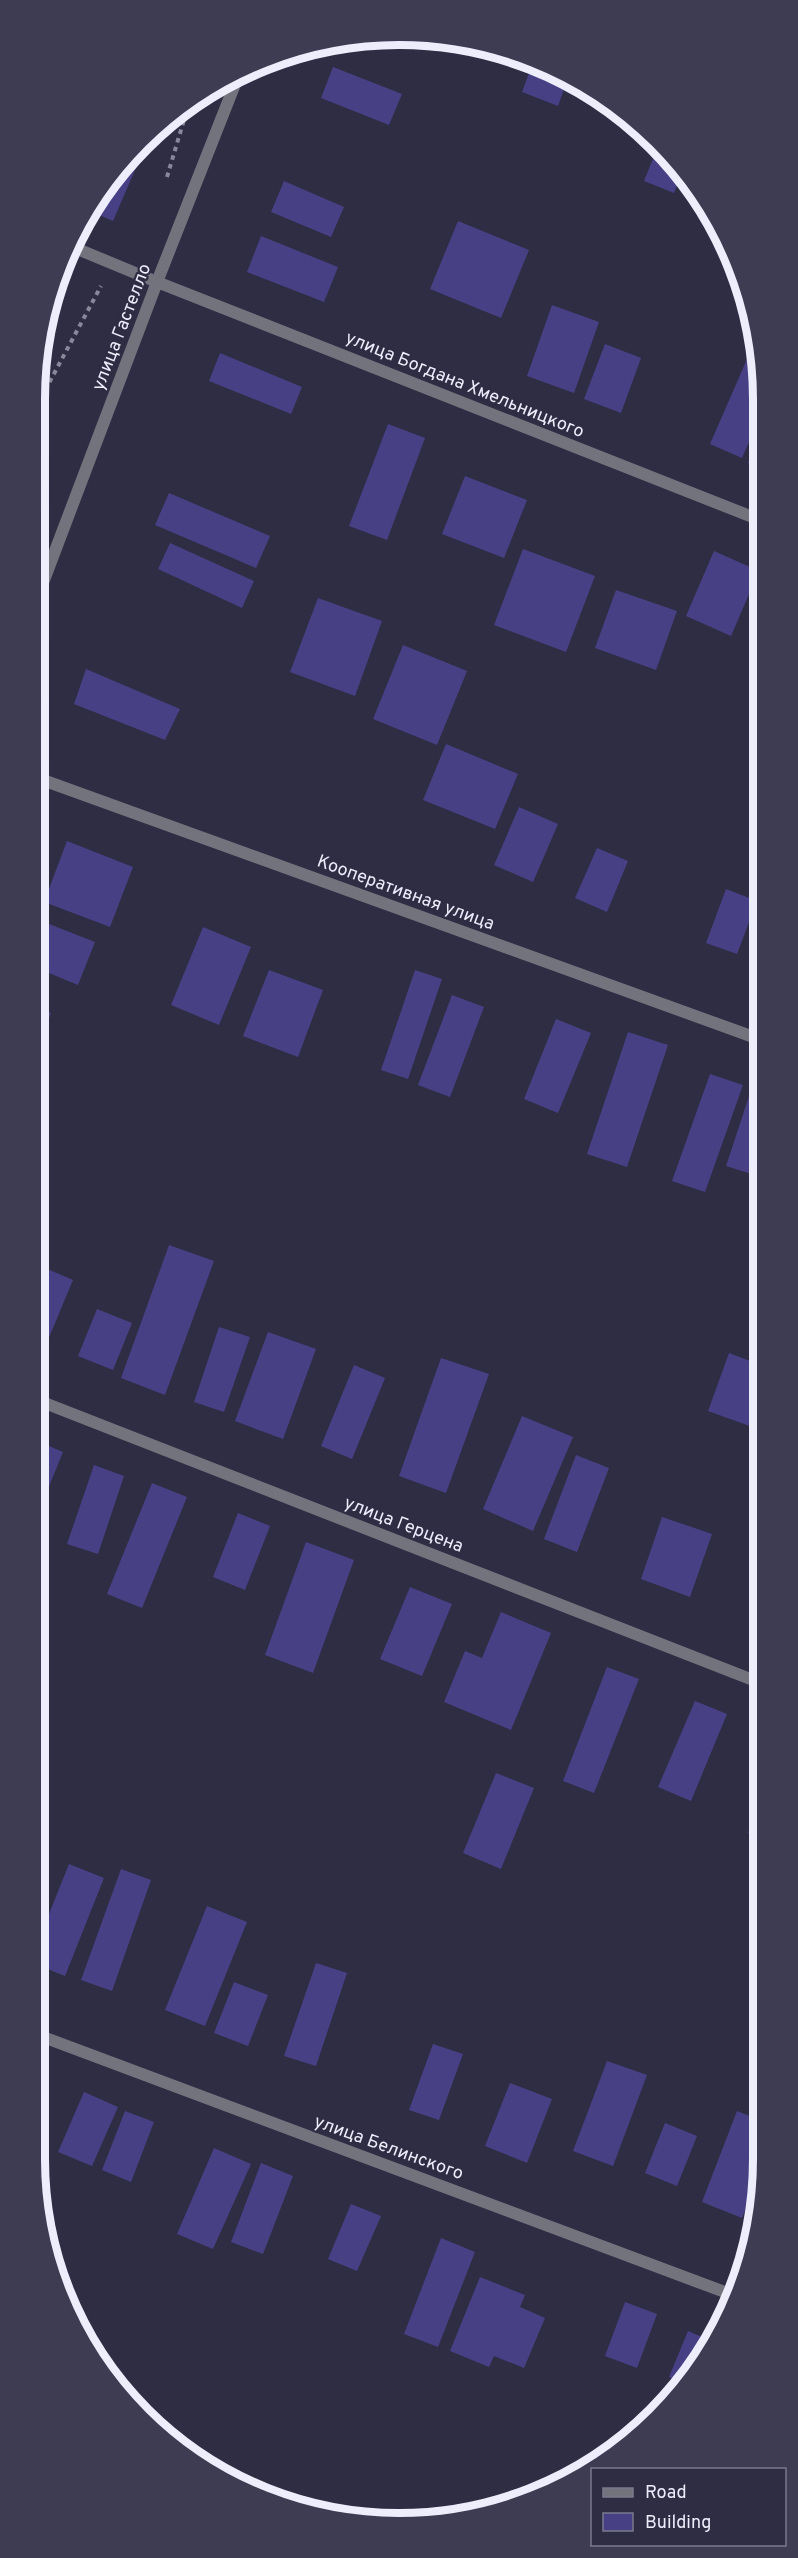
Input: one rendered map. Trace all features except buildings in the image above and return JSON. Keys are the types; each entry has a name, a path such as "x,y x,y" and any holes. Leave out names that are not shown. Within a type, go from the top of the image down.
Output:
{"street":[{"name":"улица Гастелло","path":"45,575 234,86"},
{"name":"улица Богдана Хмельницкого","path":"79,249 753,517"},
{"name":"Кооперативная улица","path":"45,781 753,1037"},
{"name":"улица Герцена","path":"45,1403 753,1680"},
{"name":"улица Белинского","path":"45,2038 726,2293"}]}
